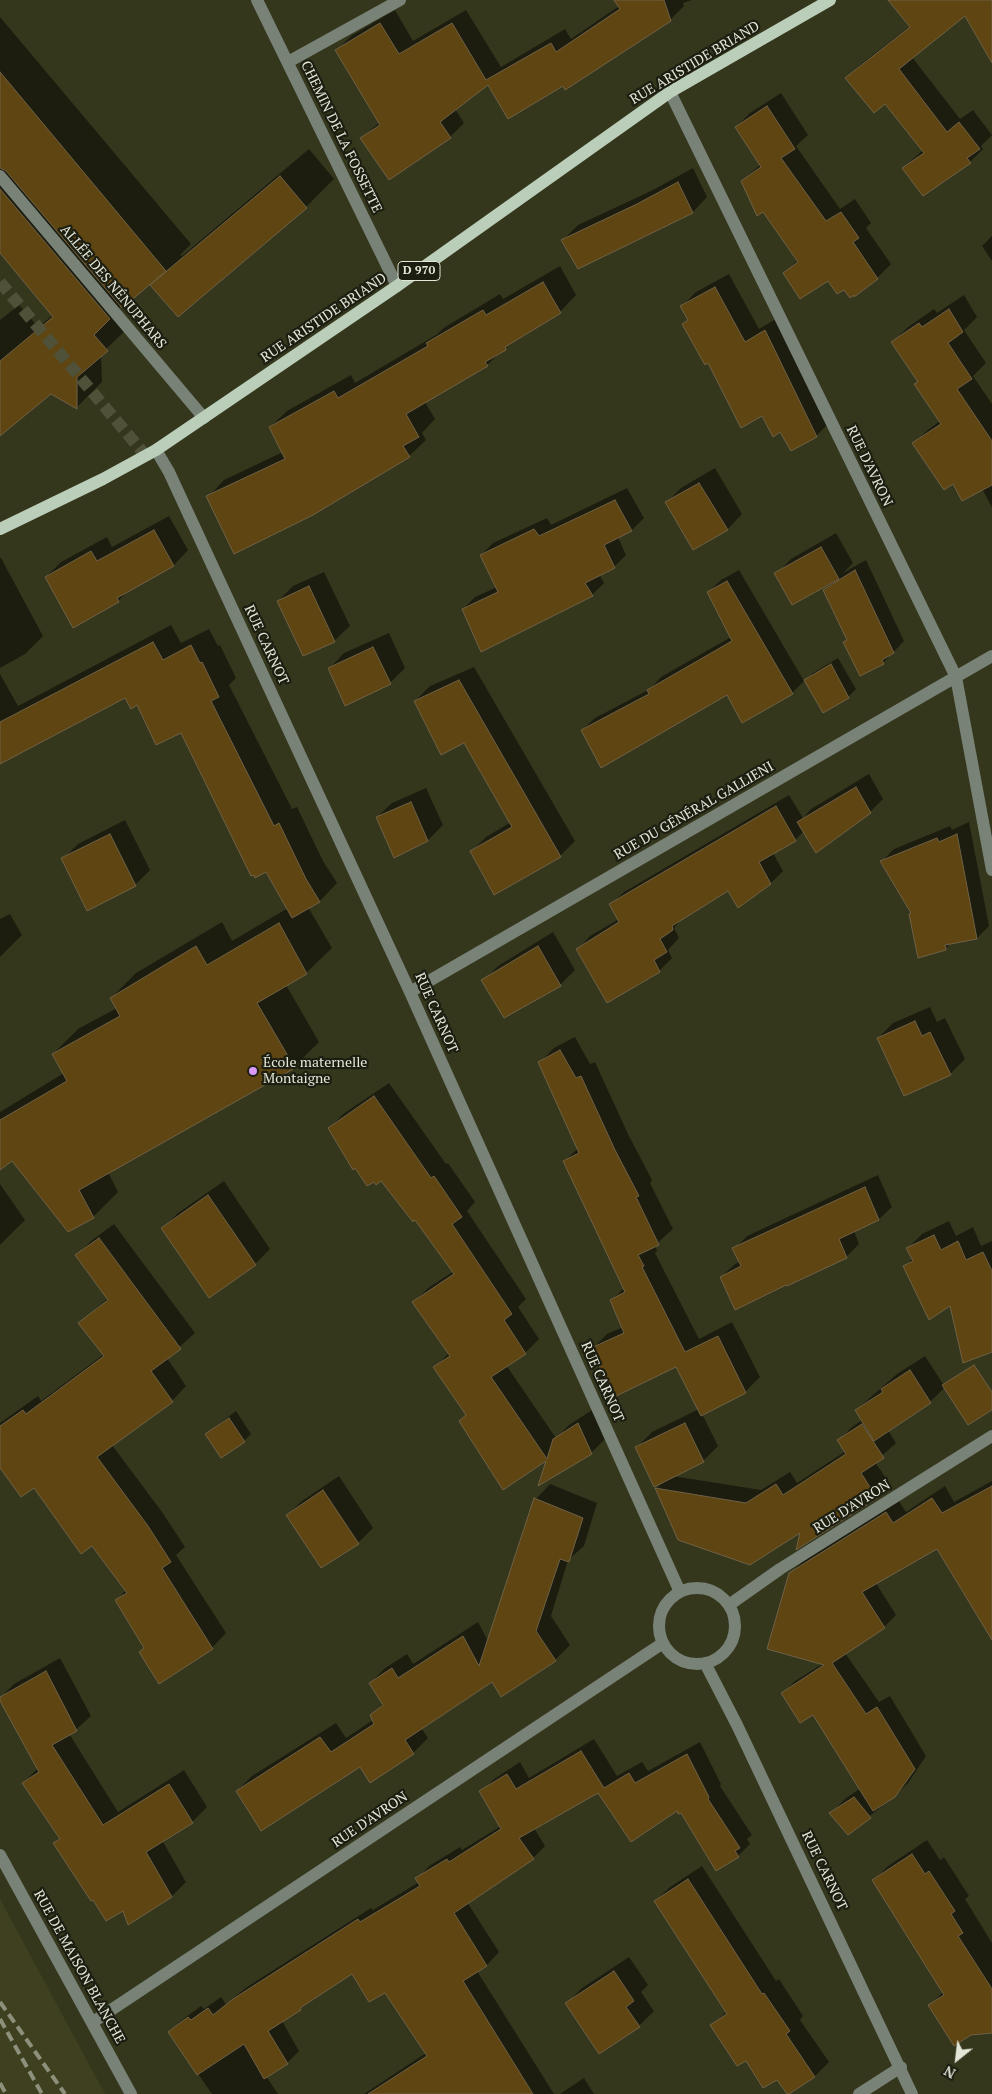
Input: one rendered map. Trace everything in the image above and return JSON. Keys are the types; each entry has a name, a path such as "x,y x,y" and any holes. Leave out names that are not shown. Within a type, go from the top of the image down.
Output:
{"main road":[{"name":"RUE ARISTIDE BRIAND","path":"0,529 103,479 156,450 397,286 670,92 830,0"}],"street":[{"name":"CHEMIN DE LA FOSSETTE","path":"257,0 397,286"},
{"path":"288,62 400,0"},
{"name":"RUE D'AVRON","path":"670,92 956,677 992,870"},
{"name":"ALLÉE DES NÉNUPHARS","path":"0,176 204,418"},
{"name":"RUE CARNOT","path":"156,450 169,472 410,992 680,1592"},
{"name":"RUE DU GÉNÉRAL GALLIENI","path":"410,992 992,656"},
{"name":"RUE D'AVRON","path":"729,1605 780,1569 992,1436"},
{"path":"690,1588 712,1591 729,1605 734,1616 735,1628 732,1640 726,1651 717,1658 705,1663 693,1664 681,1660 670,1653 663,1643 659,1632 659,1620 666,1604 680,1592 690,1588"},
{"name":"RUE D'AVRON","path":"93,2022 663,1643"},
{"name":"RUE CARNOT","path":"705,1663 737,1725 901,2067 912,2094"},
{"name":"RUE DE MAISON BLANCHE","path":"0,1855 131,2094"},
{"path":"859,2094 901,2067"}],"shaded area":[{"path":"0,1899 105,2094 0,2094"}],"building":[{"path":"614,0 664,0 671,21 565,90 563,86 508,119 488,85 440,122 451,138 389,180 360,138 380,125 335,50 380,23 399,54 452,23 486,80 551,43 556,52 620,9"},
{"path":"888,0 992,0 992,63 965,16 899,69 947,132 959,122 980,149 967,158 971,163 923,196 902,168 924,153 885,104 874,113 845,78 910,27"},
{"path":"0,72 166,271 122,308 6,171 0,168"},
{"path":"767,106 795,149 781,158 826,221 841,212 859,238 853,242 878,279 854,297 854,295 850,298 844,290 837,294 828,281 800,299 783,273 798,262 763,212 757,216 741,181 761,167 735,127"},
{"path":"280,176 307,208 178,317 150,285"},
{"path":"678,182 693,213 578,269 561,240 637,204"},
{"path":"0,189 110,319 94,335 108,351 77,377 77,409 51,394 0,436 0,361 53,317 0,253"},
{"path":"543,282 561,313 505,347 506,350 485,362 488,366 406,414 419,437 403,446 410,457 313,515 234,554 206,496 285,459 269,427 334,391 338,398 428,346 426,343 483,310 486,315"},
{"path":"715,287 745,342 765,330 817,437 791,451 780,432 773,437 762,416 741,428 708,363 705,365 682,324 688,320 680,306"},
{"path":"949,309 963,332 948,343 972,379 957,389 992,441 992,485 962,501 953,484 944,490 912,443 941,424 914,384 918,382 891,342 919,323 922,327"},
{"path":"699,483 728,530 693,550 665,502"},
{"path":"615,500 632,531 604,545 615,568 585,583 593,596 481,652 462,609 498,592 480,555 534,529 539,536"},
{"path":"154,530 174,566 117,598 119,602 73,628 45,577 91,551 97,561"},
{"path":"821,547 839,579 792,605 774,573"},
{"path":"855,570 894,653 882,660 884,664 860,676 843,642 847,640 823,590"},
{"path":"727,581 793,694 742,723 727,695 601,768 581,730 649,694 647,690 732,641 707,592"},
{"path":"309,586 335,642 303,656 277,601"},
{"path":"153,642 163,660 191,645 200,663 202,662 219,697 211,701 274,826 279,823 306,879 320,902 292,918 266,872 255,878 254,875 251,876 181,733 156,745 137,705 131,709 125,698 0,764 0,722"},
{"path":"373,647 391,684 345,706 328,668"},
{"path":"831,664 849,698 823,713 804,680"},
{"path":"459,680 561,857 494,895 470,851 512,827 464,743 441,755 414,701"},
{"path":"856,787 871,813 816,853 797,822"},
{"path":"411,802 428,841 394,858 376,817"},
{"path":"776,806 796,841 759,862 771,884 738,908 728,891 672,926 673,930 660,939 667,952 654,960 660,972 607,1003 576,949 619,922 609,904"},
{"path":"110,834 136,886 87,911 61,858"},
{"path":"957,834 977,939 945,945 946,950 918,958 909,914 911,913 880,861 937,838 939,842"},
{"path":"279,923 307,974 257,1003 295,1068 79,1190 94,1218 68,1232 12,1161 0,1170 0,1120 67,1081 52,1054 120,1016 110,998 196,946 207,965"},
{"path":"538,946 561,986 504,1018 481,980"},
{"path":"915,1021 922,1036 930,1032 951,1075 904,1096 877,1038"},
{"path":"560,1050 576,1078 581,1076 615,1150 639,1196 636,1197 659,1245 638,1255 644,1266 642,1267 685,1352 718,1336 746,1393 701,1416 676,1367 614,1397 591,1348 624,1333 610,1300 625,1292 563,1161 579,1153 538,1062"},
{"path":"374,1096 431,1178 434,1176 462,1217 452,1224 512,1314 504,1320 526,1354 491,1377 547,1459 553,1439 578,1423 592,1454 538,1486 546,1461 503,1490 459,1421 466,1415 433,1367 450,1356 412,1302 454,1274 415,1220 413,1222 381,1181 376,1185 374,1182 367,1186 355,1168 353,1170 328,1128"},
{"path":"865,1187 879,1220 839,1239 847,1258 735,1310 720,1277 741,1266 732,1248"},
{"path":"208,1195 256,1265 209,1298 161,1228"},
{"path":"934,1235 941,1250 958,1241 966,1260 983,1252 992,1271 992,1352 963,1363 950,1306 929,1320 903,1266 913,1261 906,1248"},
{"path":"99,1238 181,1349 151,1371 173,1402 97,1457 148,1526 171,1562 162,1568 213,1649 159,1684 139,1652 144,1648 115,1600 127,1593 92,1546 81,1554 34,1488 21,1497 0,1468 0,1426 23,1410 26,1414 104,1356 78,1323 108,1300 75,1255"},
{"path":"974,1365 992,1392 992,1410 968,1425 942,1385"},
{"path":"910,1370 931,1403 874,1441 855,1410 883,1392 881,1389"},
{"path":"229,1418 245,1442 221,1458 205,1434"},
{"path":"685,1423 704,1462 654,1487 635,1447"},
{"path":"862,1424 884,1458 861,1473 877,1498 796,1550 800,1533 750,1565 678,1540 655,1488 746,1503 776,1484 783,1495 846,1454 837,1440"},
{"path":"992,1486 992,1640 937,1549 862,1592 885,1628 832,1663 866,1714 877,1707 915,1769 895,1797 873,1811 813,1715 800,1723 781,1693 824,1665 767,1649 789,1573 886,1512 893,1523 932,1498 942,1513"},
{"path":"323,1490 359,1544 321,1568 286,1515"},
{"path":"534,1498 583,1518 569,1562 560,1559 536,1631 556,1661 501,1697 492,1682 405,1740 414,1754 370,1783 360,1767 261,1831 236,1791 320,1737 331,1752 374,1724 370,1715 383,1705 369,1683 392,1668 398,1678 463,1636 479,1666"},
{"path":"46,1671 77,1731 52,1745 103,1825 169,1784 193,1823 146,1852 172,1897 128,1925 123,1911 106,1921 93,1900 91,1901 53,1843 60,1839 22,1783 39,1772 0,1701 0,1697"},
{"path":"581,1751 604,1788 629,1773 635,1783 687,1754 709,1797 708,1799 740,1848 735,1851 739,1857 716,1871 681,1813 678,1814 677,1811 631,1842 598,1793 519,1838 534,1859 454,1913 487,1966 463,1981 533,2094 368,2094 427,2056 385,1993 369,2002 352,1974 268,2031 288,2064 264,2079 244,2044 197,2075 168,2032 188,2017 191,2020 208,2008 213,2015 233,1999 358,1919 360,1922 420,1886 415,1878 447,1859 449,1862 501,1829 479,1791 507,1774 516,1789"},
{"path":"854,1797 871,1818 848,1835 829,1813"},
{"path":"912,1854 925,1874 929,1871 955,1911 951,1914 963,1933 958,1936 992,1989 992,2033 971,2035 954,2046 928,2005 944,1995 872,1880"},
{"path":"688,1879 762,1994 764,1993 790,2031 786,2034 815,2077 789,2094 787,2094 777,2080 763,2088 746,2061 737,2066 710,2025 727,2014 654,1901"},
{"path":"614,1971 634,2001 626,2007 640,2027 599,2054 565,2003"}],"tunnel":[{"path":"0,282 146,456"}],"railway":[{"path":"0,2002 65,2094"},
{"path":"0,2019 42,2094"},
{"path":"0,2083 6,2094"}],"place":[{"name":"École maternelle Montaigne","path":"253,1071"}]}
